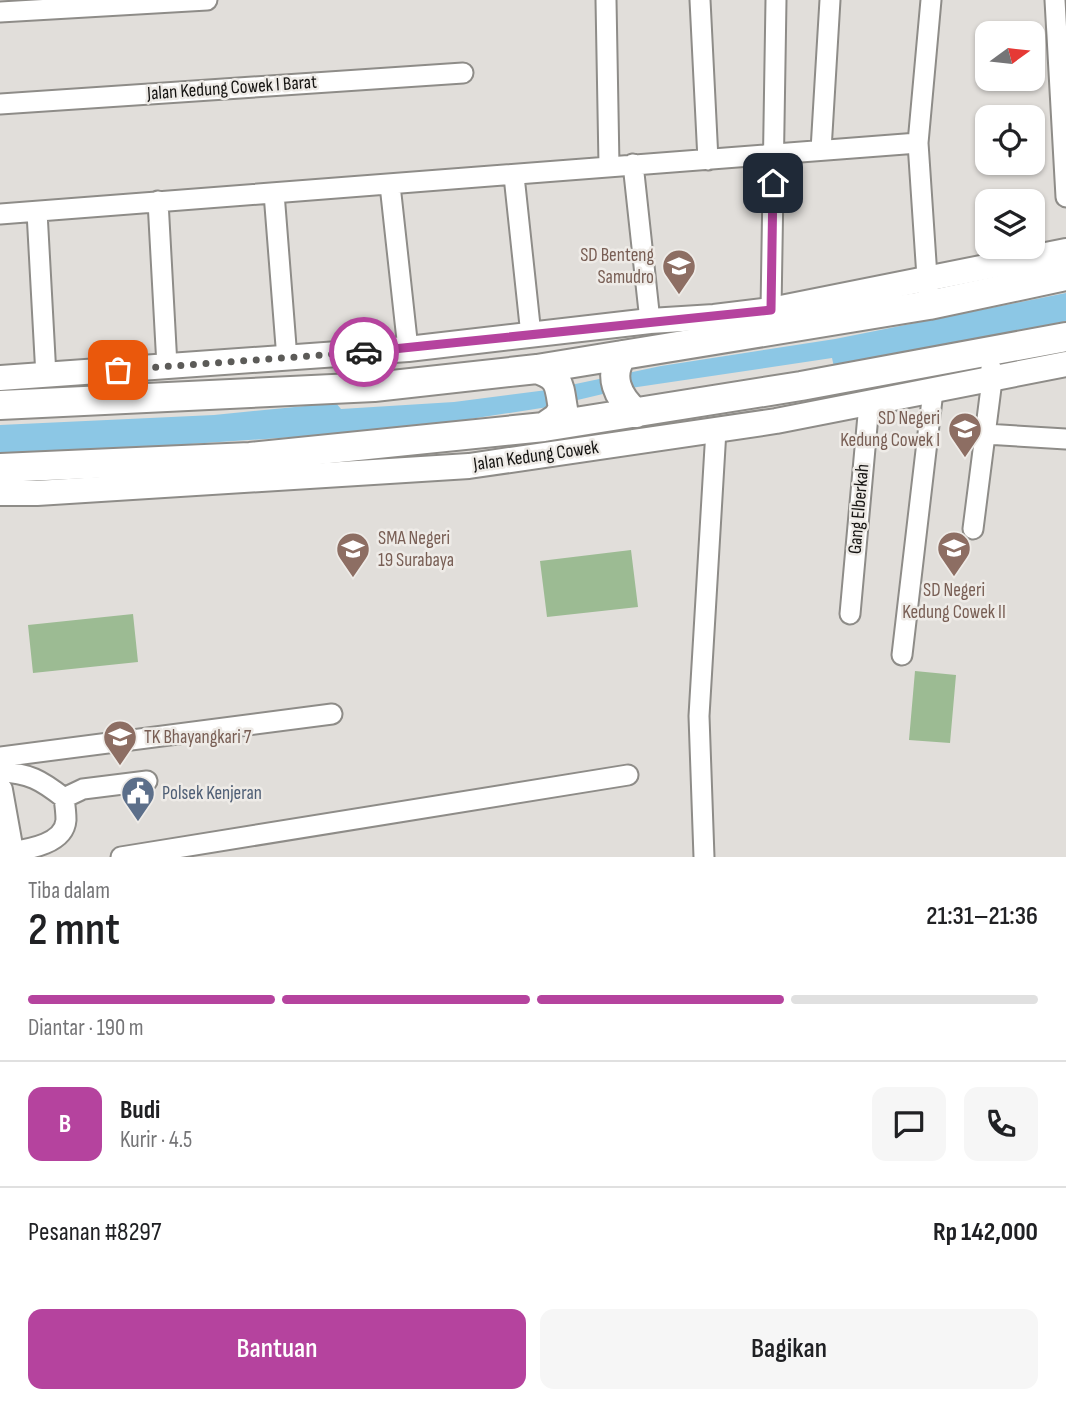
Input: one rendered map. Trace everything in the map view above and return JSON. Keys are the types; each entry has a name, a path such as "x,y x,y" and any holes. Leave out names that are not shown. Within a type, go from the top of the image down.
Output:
{"highway":[{"name":"Jalan Kedung Cowek","path":"0,468 250,457 623,384 928,291 1066,276"},
{"name":"Jalan Kedung Cowek","path":"0,405 374,387 551,397 623,384 991,366 1066,337"}],"main road":[{"name":"Jalan Kedung Cowek","path":"0,378 408,349 650,321 714,317 928,291 1066,251"},
{"name":"Jalan Kedung Cowek","path":"0,493 37,493 469,466 776,421 869,404 933,391 991,366 1066,364"},
{"path":"0,790 8,855"}],"street":[{"path":"0,12 207,0"},
{"path":"606,0 609,165"},
{"path":"700,0 708,160"},
{"path":"771,310 776,0"},
{"path":"821,150 830,0"},
{"path":"928,291 918,143 931,0"},
{"path":"1055,0 1066,197"},
{"name":"Jalan Kedung Cowek I Barat","path":"0,104 463,73"},
{"path":"0,214 918,143"},
{"path":"633,164 650,321"},
{"path":"514,176 531,335"},
{"path":"390,185 408,349"},
{"path":"274,193 287,359"},
{"path":"158,201 167,366"},
{"path":"37,212 46,376"},
{"path":"973,529 991,366"},
{"path":"902,655 933,391"},
{"name":"Gang Elberkah","path":"850,614 869,404"},
{"path":"704,857 699,716 716,430"},
{"path":"985,434 1066,439"},
{"path":"0,757 332,713"},
{"path":"0,772 21,773 33,777 64,797"},
{"path":"121,857 628,775"},
{"path":"64,797 83,789 147,781"},
{"path":"8,855 59,837 66,823 64,797"}],"green space":[{"path":"631,550 638,607 547,617 540,561"},
{"path":"133,614 138,662 33,673 28,625"},
{"path":"915,671 956,675 950,743 909,740"}],"water":[{"path":"1066,293 1066,321 852,365 834,367 832,358 624,389 548,407 425,426 175,445 0,453 0,425 214,415 336,403 341,409 454,402 547,390 661,366 835,339"}],"way so far":[{"path":"118,370 364,352"}],"place":[{"name":"SD Benteng Samudro","path":"679,296"},
{"name":"SD Negeri Kedung Cowek I","path":"965,459"},
{"name":"SD Negeri Kedung Cowek II","path":"954,578"},
{"name":"SMA Negeri 19 Surabaya","path":"353,579"},
{"name":"TK Bhayangkari 7","path":"120,767"},
{"name":"Polsek Kenjeran","path":"138,823"}],"route":[{"path":"364,352 771,310 773,183"}]}
